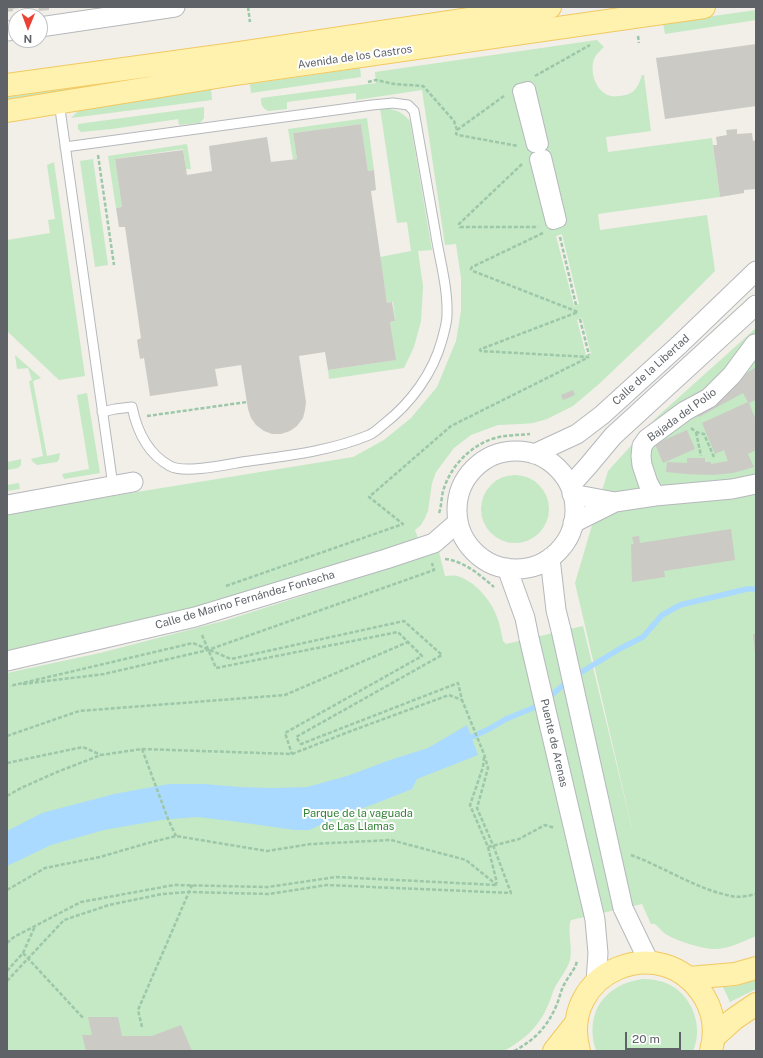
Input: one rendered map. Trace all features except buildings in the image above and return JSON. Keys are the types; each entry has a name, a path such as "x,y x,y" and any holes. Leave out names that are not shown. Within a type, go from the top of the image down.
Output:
{"main road":[{"name":"Avenida de los Castros","path":"7,85 226,55 498,11 550,7"},
{"name":"Avenida de los Castros","path":"7,111 229,75 704,7"},
{"path":"579,1051 576,1037 576,1023 578,1012 588,991 607,973 620,966 649,962 663,964 676,970 688,978 700,990 708,1004 713,1020 712,1044"},
{"path":"688,978 735,974 756,968"},
{"path":"712,1044 734,1019 756,1004"},
{"path":"554,1051 576,1023"}],"street":[{"path":"48,26 175,7"},
{"name":"Calle de la Libertad","path":"534,454 577,434 602,415 679,345 756,271"},
{"name":"Calle de la Libertad","path":"571,490 612,436 756,305"},
{"name":"Bajada del Polio","path":"654,496 642,465 642,446 647,439 685,411 709,398 732,375 755,344"},
{"path":"512,451 523,452 534,454 543,458 559,470 571,490 574,504 574,514 570,533 558,551 540,564 518,569 496,566 486,561 470,547 465,540 458,522 458,500 466,479 472,470 481,463 490,457 501,453 512,451"},
{"path":"7,505 133,482"},
{"path":"573,523 615,502 654,496 732,489 756,484"},
{"path":"571,490 615,502"},
{"name":"Calle de Marino Fernández Fontecha","path":"434,543 458,522"},
{"name":"Calle de Marino Fernández Fontecha","path":"7,661 194,617 434,543 470,547"},
{"path":"550,558 556,610 626,915 649,962"},
{"name":"Puente de Arenas","path":"507,568 525,618 595,918 598,953 596,982"}],"lane":[{"path":"59,102 112,486"},
{"path":"65,147 372,105 393,103 408,105 414,112 446,291 447,316 442,340 433,364 416,393 395,416 370,435 326,449 291,456 200,469 184,469 171,467 150,451 135,421 132,407 102,412"}],"path":[{"path":"248,7 250,22"},
{"path":"638,33 639,43"},
{"path":"529,79 593,43"},
{"path":"505,96 457,130 456,134 524,147"},
{"path":"98,153 114,265"},
{"path":"527,160 459,224 459,226 543,227"},
{"path":"224,587 403,524 369,497 451,426 589,357 480,350 578,312 480,274 471,269 472,266 543,233"},
{"path":"560,235 576,305"},
{"path":"580,319 589,355"},
{"path":"140,417 246,402"},
{"path":"685,411 692,429 696,432 704,434 714,457"},
{"path":"696,432 701,456"},
{"path":"438,515 443,490 449,476 458,462 471,450 497,438 531,434"},
{"path":"434,543 440,558 454,560 466,566 499,592"},
{"path":"8,686 104,674 208,650 434,570"},
{"path":"194,617 216,668 398,632 422,656 285,733 292,754"},
{"path":"7,981 64,920 109,905 162,894 189,892 269,894 327,885 511,893 477,808 488,768 484,754 462,700 458,683 301,744 296,737 442,655 404,622 230,659 193,643 8,686"},
{"path":"7,736 79,711 285,695 408,642"},
{"path":"7,796 21,788 101,755 142,749 292,754 449,695 462,700"},
{"path":"7,763 82,747 101,755"},
{"path":"142,749 168,819 176,836"},
{"path":"484,754 483,767 470,805 488,847 497,885"},
{"path":"488,847 518,838 545,825"},
{"path":"7,890 45,868 100,857 176,836 267,851 311,844 391,840 466,860 497,885"},
{"path":"635,857 717,892 733,896 747,896 756,894"},
{"path":"7,943 14,937 81,902 174,885 268,887 336,877 497,885"},
{"path":"142,1027 138,1010 192,885"},
{"path":"7,971 23,953 36,925"},
{"path":"23,953 84,1019"},
{"path":"514,1051 526,1044 545,1026 550,1019 564,984 576,967 580,955"}],"green space":[{"path":"756,10 756,20 665,34 663,23"},
{"path":"597,40 604,47 594,59 592,68 595,82 604,93 609,96 624,95 635,90 642,75 644,75 651,131 606,137 608,152 712,138 720,197 598,214 600,230 707,215 715,271 599,384 573,406 547,419 533,423 498,425 471,435 454,448 436,472 432,483 428,511 421,525 415,530 418,538 397,547 204,607 150,618 63,642 7,653 7,515 63,504 353,457 384,440 411,418 437,387 456,341 461,311 461,278 456,244 445,245 422,90 356,100 356,93 287,102 287,109 268,111 261,103 261,98 376,83 375,72","holes":["562,234 579,304 574,306 556,236","582,318 591,354 586,355 577,320"]},
{"path":"217,67 7,101 7,97"},
{"path":"360,68 361,77 251,93 250,84"},
{"path":"211,89 212,100 71,118 86,106"},
{"path":"204,107 204,118 200,123 179,125 178,119 112,129 81,132 78,129 78,124"},
{"path":"380,108 389,109 403,114 410,121 432,250 418,251 423,286 421,321 414,347 404,368 329,379 328,370 395,360 390,322 395,321 393,302 387,303 380,257 411,251 407,222 397,223"},
{"path":"367,118 374,170 368,171 361,124 293,133 297,159 293,159 288,129"},
{"path":"187,144 191,169 186,169 183,149 115,159 122,207 116,208 108,156"},
{"path":"93,159 108,265 95,267 80,161"},
{"path":"54,162 85,376 59,380 7,331 7,240 50,233 48,220 55,219 47,165"},
{"name":"Parque de la vaguada de Las Llamas","path":"756,328 756,936 732,946 717,949 689,944 668,936 655,924 651,924 642,904 571,920 571,955 569,964 555,987 544,1013 536,1026 525,1037 504,1051 7,1051 7,673 100,653 227,620 439,552 445,576 464,578 482,592 491,604 499,623 503,641 506,644 583,626 636,845 575,583 608,471 657,417"},
{"path":"15,355 41,378 33,381 47,456 60,453 57,462 37,465 31,459 43,456 29,381 32,380 28,368 17,369"},
{"path":"87,393 100,473 64,479 62,474 89,469 77,395"},
{"path":"7,459 8,462 21,459 21,465 18,468 7,470"},
{"path":"515,475 528,477 539,485 547,496 549,509 547,522 539,533 528,541 515,543 502,541 491,533 483,522 481,509 483,496 491,485 502,477"},
{"path":"19,483 20,489 7,491 7,485"},
{"path":"756,978 756,989 730,1002 723,987 737,986"},
{"path":"642,979 663,982 675,988 687,1000 692,1008 697,1025 696,1043 693,1051 596,1051 593,1037 593,1025 595,1013 600,1003 617,987"}],"water":[{"path":"467,725 478,755 417,779 412,789 309,830 295,830 197,817 161,820 104,830 51,845 7,866 7,831 42,813 114,794 169,784 204,784 272,788 307,787 347,776 428,748"}],"waterway":[{"path":"575,676 621,648 643,637 662,615 680,605 747,589 756,589"},
{"path":"547,699 568,681"},
{"path":"465,740 506,719 533,708 540,703"}]}
